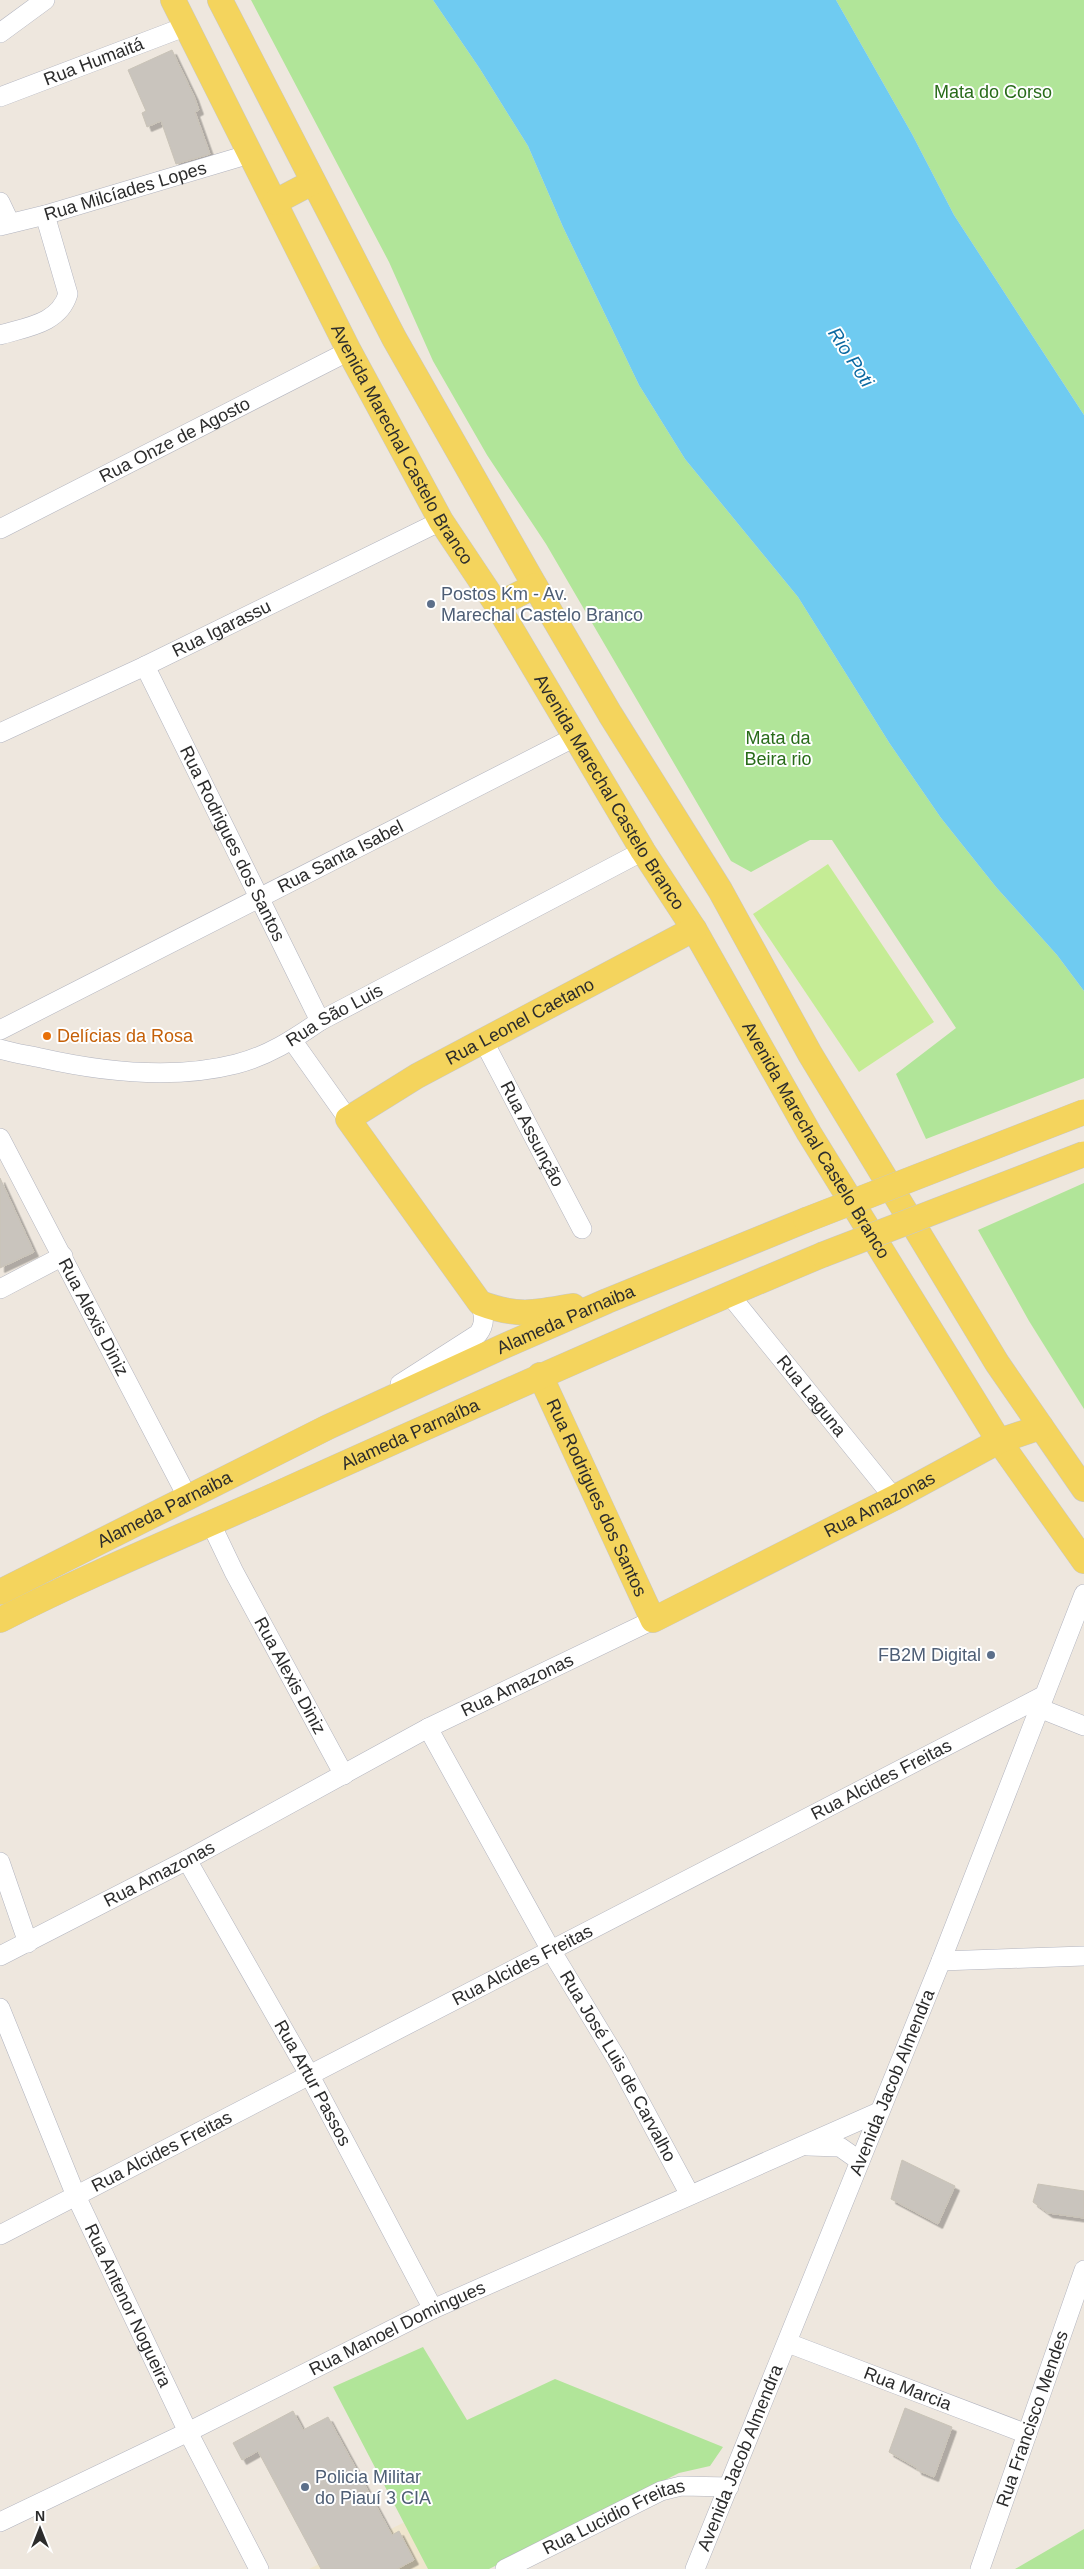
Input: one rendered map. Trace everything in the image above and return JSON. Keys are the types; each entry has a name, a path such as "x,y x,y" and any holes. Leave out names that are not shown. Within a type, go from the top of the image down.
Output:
{"main road":[{"name":"Avenida Marechal Castelo Branco","path":"173,0 349,351 441,521 497,605 643,851 694,929 809,1133 999,1441 1084,1561"},
{"path":"220,0 394,338 610,714 720,890 810,1054 997,1363 1084,1489"},
{"path":"275,202 313,182"},
{"path":"497,605 536,586"},
{"name":"Rua Leonel Caetano","path":"348,1118 376,1100 483,1040 694,929"},
{"name":"Alameda Parnaiba","path":"0,1592 328,1427 607,1301 806,1220 1084,1112"},
{"path":"809,1133 846,1113"},
{"path":"348,1118 480,1303 502,1311 518,1313 537,1312 607,1301"},
{"name":"Alameda Parnaíba","path":"0,1620 125,1559 211,1524 540,1375 822,1255 1084,1154"},
{"name":"Rua Rodrigues dos Santos","path":"540,1375 653,1620"},
{"name":"Rua Amazonas","path":"653,1620 894,1498 999,1441 1041,1427"}],"street":[{"path":"0,33 45,0"},
{"name":"Rua Humaitá","path":"0,97 187,26"},
{"name":"Rua Milcíades Lopes","path":"5,224 45,215 250,154"},
{"path":"0,202 5,224"},
{"path":"0,335 48,320 64,306 68,294 45,215"},
{"name":"Rua Onze de Agosto","path":"0,529 349,351"},
{"name":"Rua Igarassu","path":"0,733 146,666 441,521"},
{"name":"Rua Rodrigues dos Santos","path":"146,666 320,1021"},
{"name":"Rua Santa Isabel","path":"0,1030 575,737"},
{"name":"Rua São Luis","path":"0,1048 76,1066 129,1072 183,1072 236,1064 274,1050 320,1021 643,851"},
{"path":"292,1040 348,1118"},
{"name":"Rua Assunção","path":"483,1040 582,1229"},
{"name":"Rua Alexis Diniz","path":"0,1138 188,1498"},
{"path":"0,1289 63,1256"},
{"name":"Rua Laguna","path":"729,1294 894,1498"},
{"name":"Alameda Parnaiba","path":"328,1427 478,1334 485,1318 480,1303"},
{"name":"Rua Alexis Diniz","path":"211,1524 234,1572 344,1775"},
{"name":"Avenida Jacob Almendra","path":"695,2569 788,2343 879,2112 942,1961 1084,1594"},
{"name":"Rua Amazonas","path":"0,1956 187,1860 428,1728 653,1620"},
{"path":"1041,1702 1084,1726"},
{"name":"Rua Alcides Freitas","path":"0,2235 1041,1702"},
{"name":"Rua José Luis de Carvalho","path":"428,1728 552,1952 618,2061 690,2196"},
{"name":"Rua Artur Passos","path":"187,1860 310,2076 433,2309"},
{"path":"0,1862 28,1943"},
{"path":"942,1961 1084,1956"},
{"name":"Rua Antenor Nogueira","path":"0,2008 76,2196 188,2432 259,2569"},
{"name":"Rua Manoel Domingues","path":"0,2522 188,2432 433,2309 879,2112"},
{"name":"Rua Manoel Domingues","path":"801,2146 840,2147 860,2161"},
{"name":"Rua Francisco Mendes","path":"980,2569 1084,2270"},
{"name":"Rua Marcia","path":"788,2343 1027,2434"},
{"name":"Rua Lucidio Freitas","path":"505,2569 661,2491 681,2486 728,2488"}],"shaded area":[{"path":"405,2522 428,2569 309,2569"}],"green space":[{"name":"Mata da Beira rio","path":"251,0 433,0 480,69 528,146 563,227 639,385 685,459 798,597 890,744 941,818 996,887 1057,955 1084,991 1084,1078 926,1139 896,1074 956,1028 832,840 810,840 751,872 731,861 546,544 487,455 433,361 389,262"},
{"name":"Mata do Corso","path":"836,0 1084,0 1084,415 954,215 912,134"},
{"path":"828,864 934,1022 859,1072 753,914"},
{"path":"1084,1183 1084,1409 1029,1321 978,1230"},
{"path":"423,2347 467,2420 555,2379 723,2447 710,2466 679,2473 489,2569 428,2569 333,2387"},
{"path":"1084,2529 1084,2569 1015,2569"}],"water":[{"name":"Rio Poti","path":"433,0 836,0 912,134 954,215 1084,415 1084,991 1057,955 996,887 941,818 890,744 798,597 685,459 639,385 563,227 528,146 480,69"}],"building":[{"path":"172,50 194,96 199,110 195,112 210,154 176,164 161,121 147,127 142,113 146,111 128,70"},
{"path":"0,1178 34,1252 0,1268"},
{"path":"902,2160 955,2186 938,2224 891,2199"},
{"path":"1038,2184 1084,2191 1084,2218 1048,2213 1033,2202"},
{"path":"905,2408 952,2427 934,2477 917,2470 917,2468 889,2452"},
{"path":"293,2411 303,2430 328,2417 392,2535 399,2531 414,2560 397,2569 321,2569 258,2451 242,2460 233,2443"}],"place":[{"name":"Postos Km - Av. Marechal Castelo Branco","path":"431,604"},
{"name":"Delícias da Rosa","path":"47,1036"},
{"name":"FB2M Digital","path":"991,1655"},
{"name":"Policia Militar do Piauí 3 CIA","path":"305,2487"}]}
